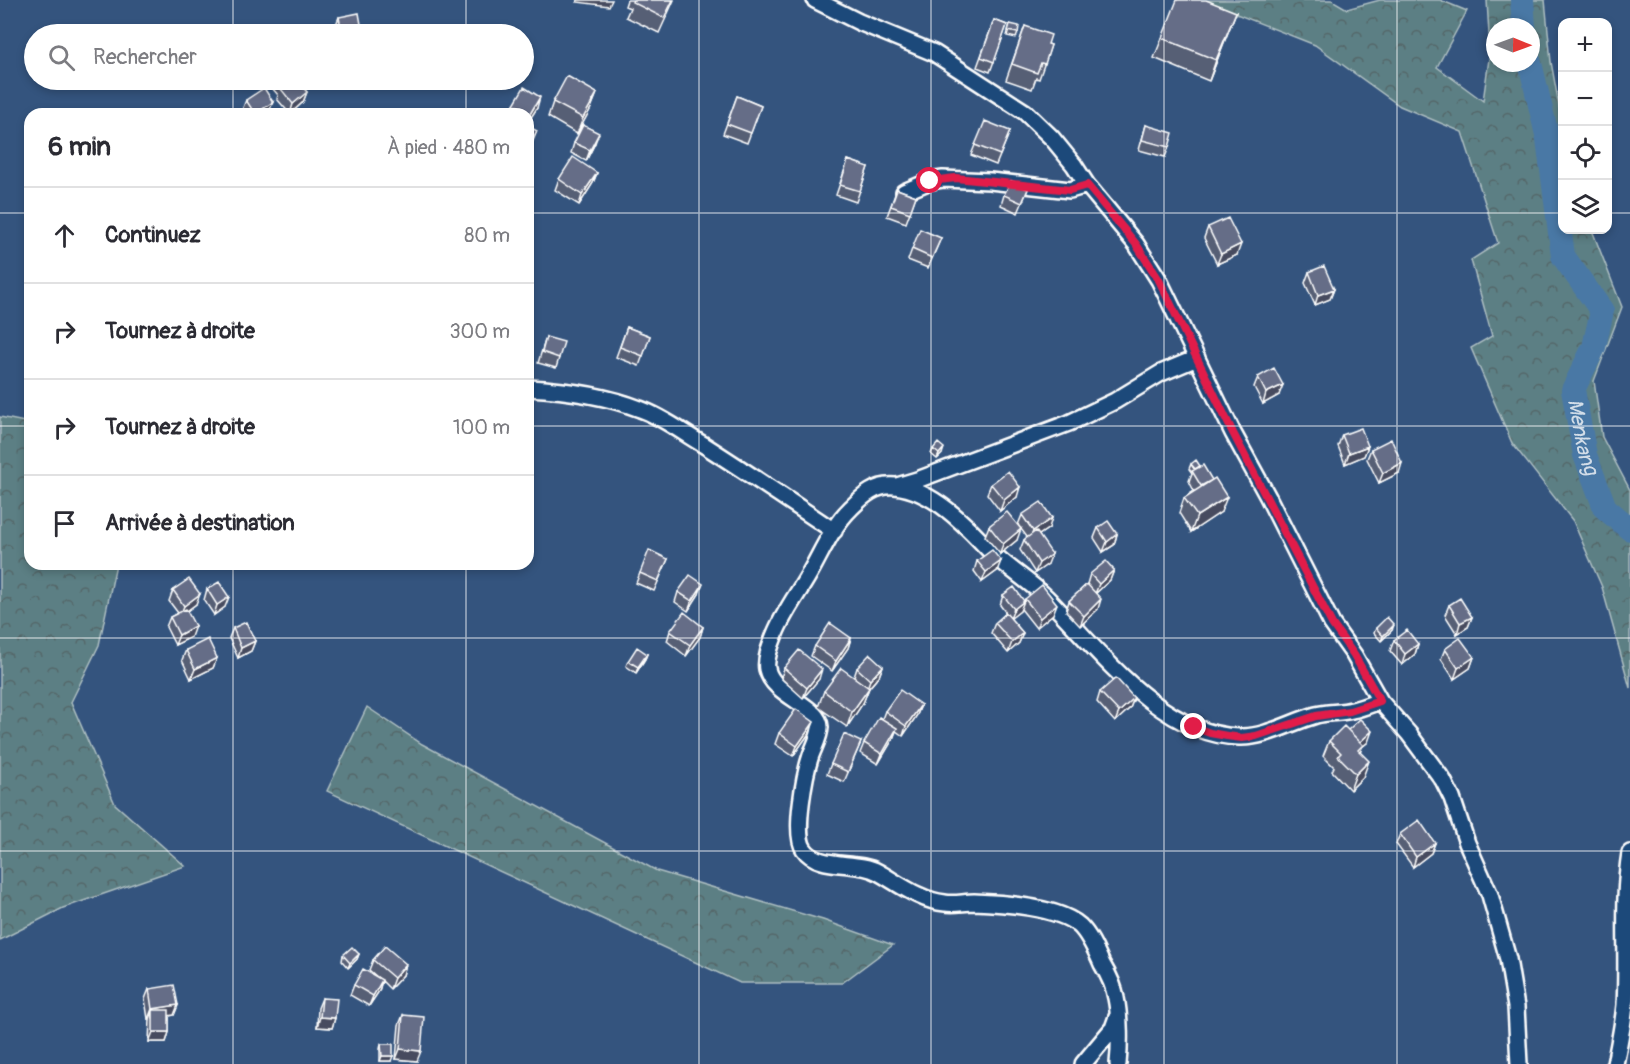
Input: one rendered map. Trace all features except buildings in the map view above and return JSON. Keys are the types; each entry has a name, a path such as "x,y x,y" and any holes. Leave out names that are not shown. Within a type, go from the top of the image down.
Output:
{"street":[{"path":"815,0 859,22 934,53 1025,112 1052,138 1136,244 1159,280 1233,433 1332,624 1354,655 1380,701 1443,780 1452,798 1467,843 1490,895 1508,959 1516,1007 1519,1064"},
{"path":"904,192 930,181 943,179 990,181 1070,190 1087,185"},
{"path":"1118,1064 1116,997 1088,935 1069,918 1032,908 993,903 942,903 921,897 870,868 813,858 801,845 799,821 809,758 820,730 818,720 810,711 771,680 766,666 768,651 777,629 834,531 848,511 868,493 876,488 897,486 917,480 1070,423 1115,401 1161,373 1197,358"},
{"path":"534,388 567,390 594,395 642,410 719,455 834,531"},
{"path":"897,486 918,493 951,512 998,558 1042,594 1135,689 1156,705 1194,727 1210,733 1242,738 1256,736 1316,716 1350,711 1380,701"},
{"path":"1615,1064 1624,1005 1627,883 1630,853"},
{"path":"1083,1064 1113,1028 1118,1014"}],"green space":[{"path":"1201,0 1332,0 1347,9 1380,0 1440,0 1467,11 1437,67 1483,101 1487,72 1540,72 1540,18 1488,18 1487,0 1545,0 1551,62 1558,100 1558,234 1594,234 1622,307 1594,381 1602,437 1630,490 1630,688 1602,587 1573,521 1512,443 1471,348 1492,336 1471,260 1498,243 1462,132 1400,106 1315,45"},
{"path":"0,417 24,422 24,570 115,570 99,645 71,702 115,804 185,866 63,908 0,940"},
{"path":"367,707 422,744 657,871 823,920 893,945 842,983 740,983 327,791"}],"waterway":[{"name":"Menkang","path":"1522,0 1523,18"},
{"name":"Menkang","path":"1532,72 1548,139 1563,256 1602,311 1594,347 1573,390 1585,455 1605,508 1630,529"}],"route":[{"path":"930,181 956,178 1070,190 1087,185 1136,244 1159,280 1233,433 1332,624 1354,655 1380,701 1350,711 1327,713 1256,736 1242,738 1210,733 1194,727"}]}
